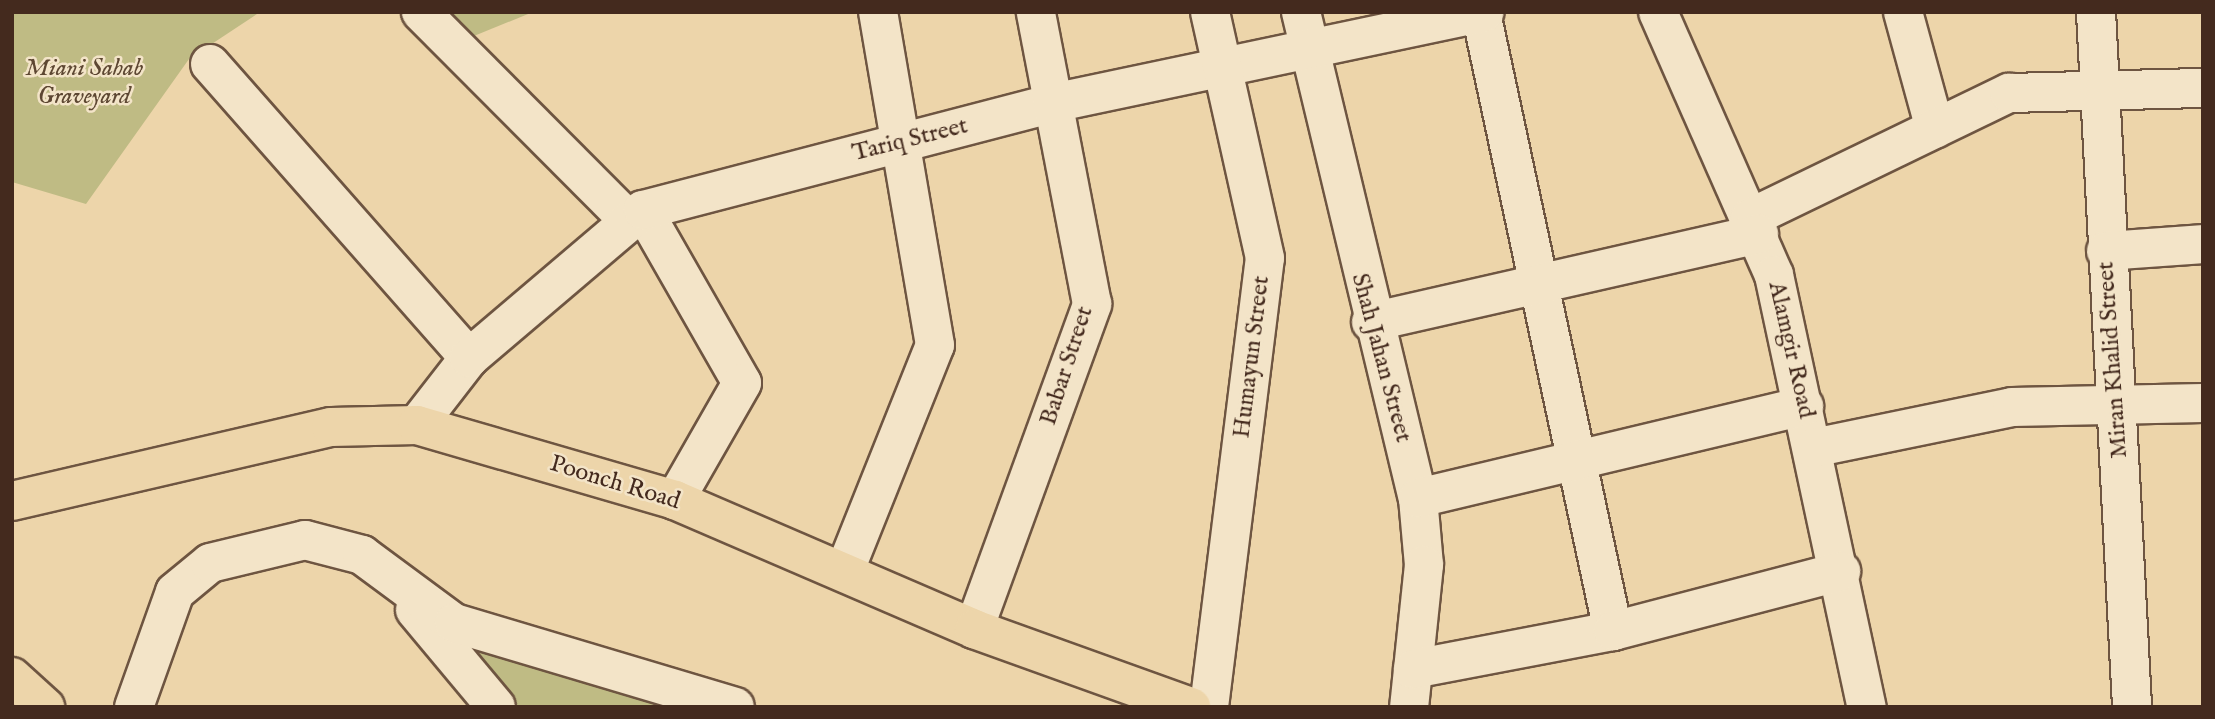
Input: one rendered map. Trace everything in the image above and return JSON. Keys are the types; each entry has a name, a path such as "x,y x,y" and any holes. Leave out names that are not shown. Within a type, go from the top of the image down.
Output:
{"main road":[{"name":"Poonch Road","path":"12,502 331,427 417,425 675,500 845,570 974,629 1191,707"},
{"path":"12,677 45,707"}],"street":[{"path":"421,12 636,216 742,383 675,500"},
{"path":"845,570 935,345 878,12"},
{"name":"Babar Street","path":"974,629 1092,304 1035,12"},
{"name":"Humayun Street","path":"1209,707 1265,258 1210,12"},
{"name":"Shah Jahan Street","path":"1301,12 1371,322 1418,498 1424,565 1409,707"},
{"name":"Alamgir Road","path":"1658,12 1754,226 1804,405 1841,572 1867,707"},
{"path":"1903,12 1935,129"},
{"name":"Miran Khalid Street","path":"2096,12 2106,251 2132,707"},
{"path":"1483,13 1613,631"},
{"name":"Tariq Street","path":"417,425 469,358 636,216 901,142 1053,103 1483,13"},
{"path":"210,64 469,358"},
{"path":"1371,322 1539,283 1754,226 1935,129 2009,93 2203,88"},
{"path":"2106,251 2203,244"},
{"path":"1813,448 2012,407 2203,403"},
{"path":"1418,498 1804,405"},
{"path":"134,707 175,592 210,563 305,540 362,555 387,577 454,623 735,707"},
{"path":"1413,669 1613,631 1841,572"},
{"path":"387,577 496,707"}],"green space":[{"name":"Miani Sahab Graveyard","path":"12,12 260,12 189,59 86,204 12,182"},
{"path":"439,12 533,12 469,38"},
{"path":"454,623 732,707 496,707"}]}
